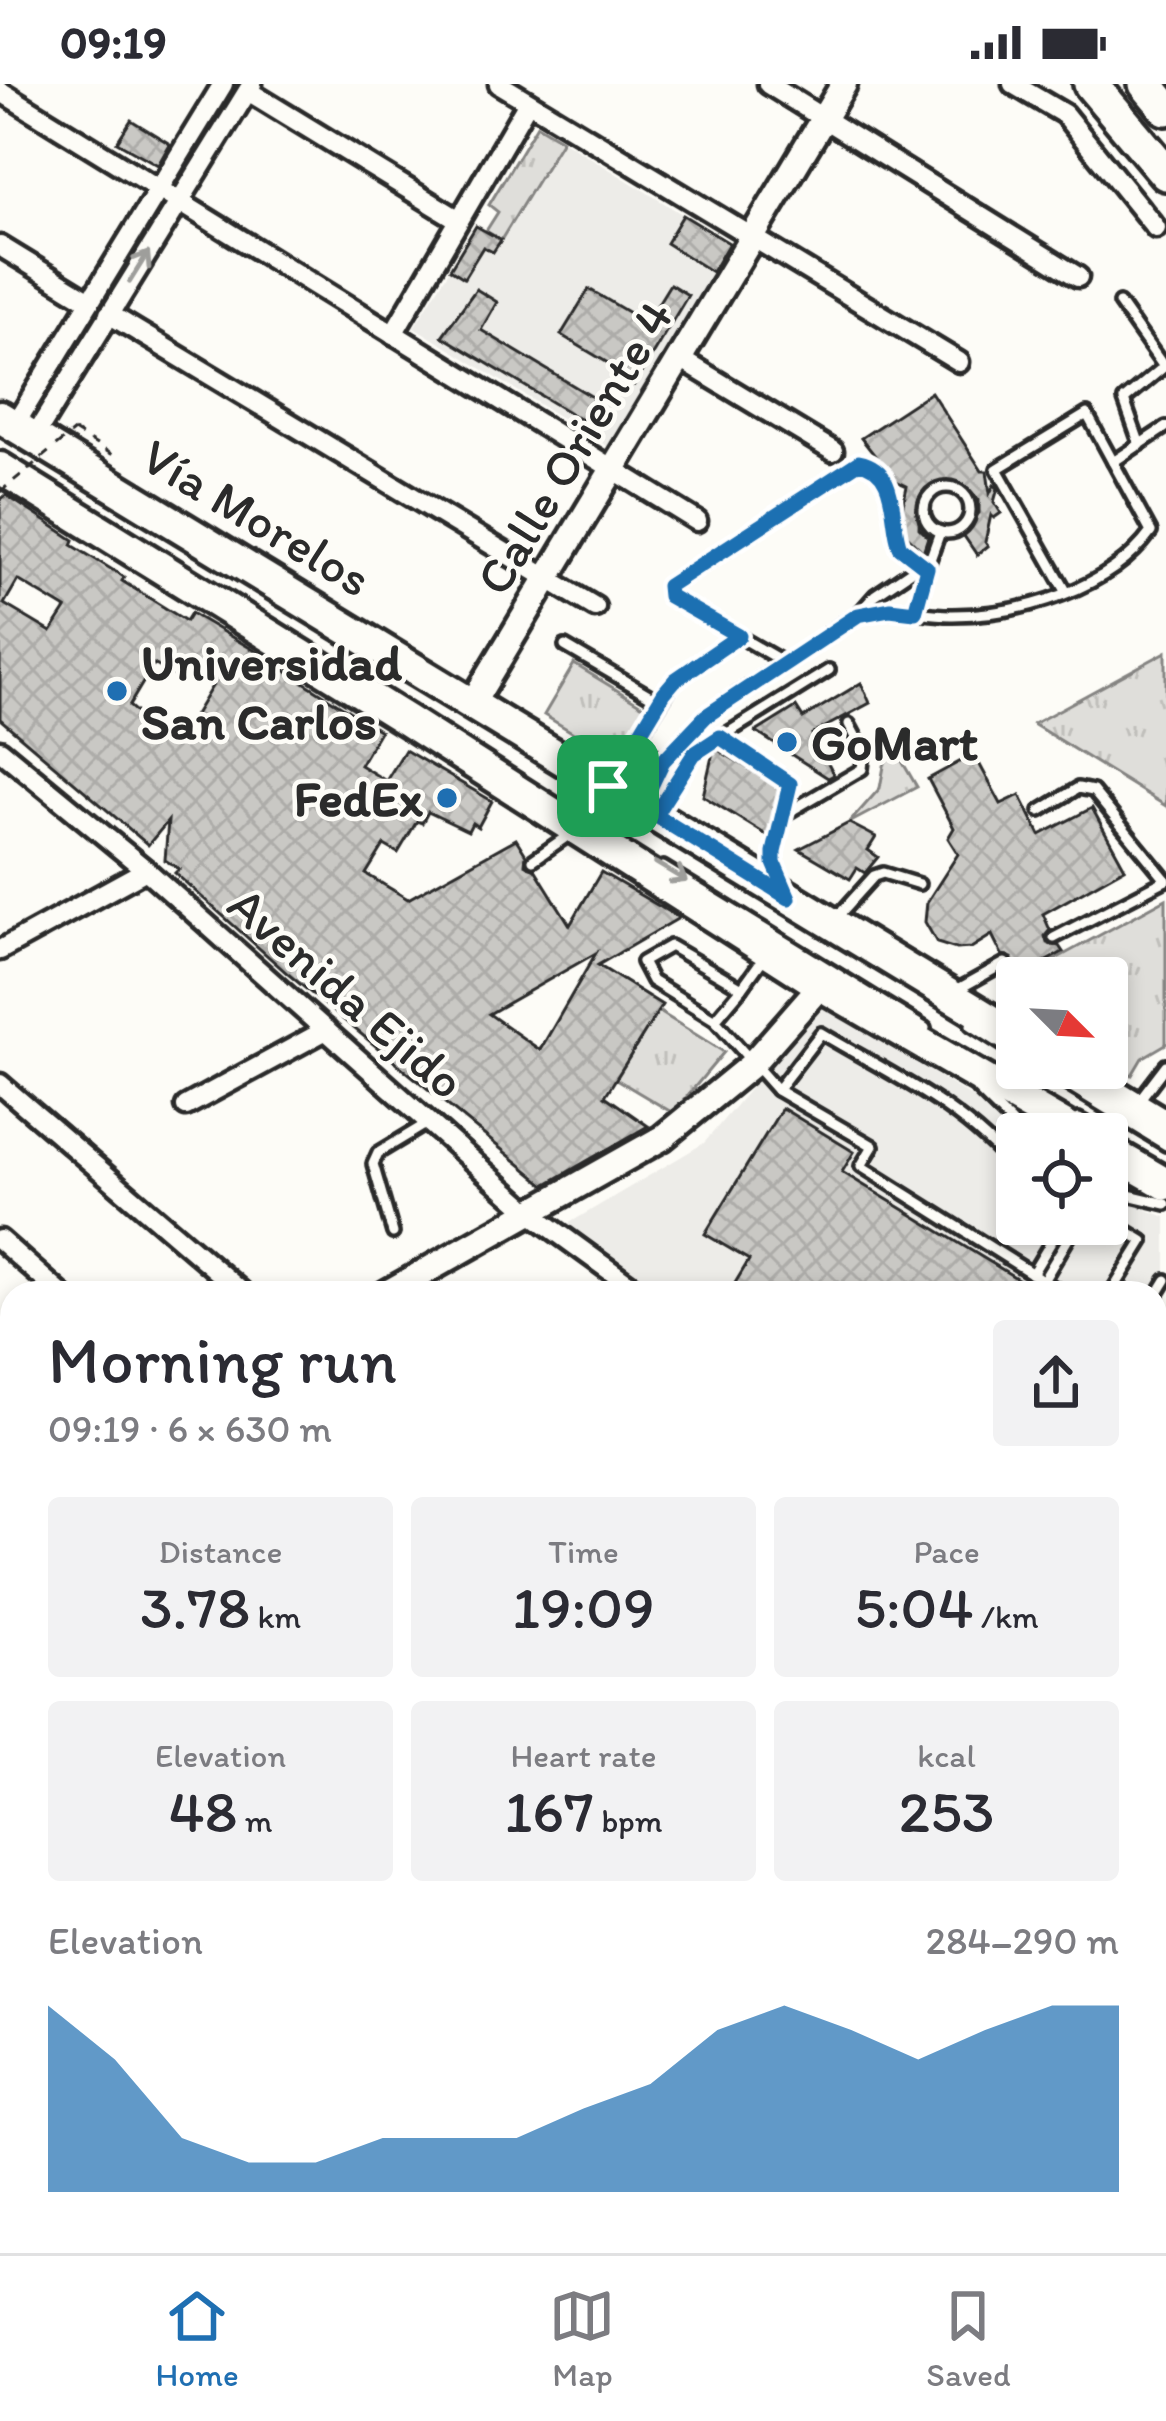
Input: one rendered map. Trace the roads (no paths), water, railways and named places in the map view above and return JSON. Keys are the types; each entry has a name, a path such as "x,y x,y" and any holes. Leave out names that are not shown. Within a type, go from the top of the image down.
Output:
{"highway":[{"path":"1091,84 1166,173"},
{"path":"1146,84 1166,108"}],"main road":[{"name":"Vía Morelos","path":"12,427 473,702 792,907 832,924 952,1006 996,1026"},
{"name":"Vía Morelos","path":"0,468 582,825 821,986 943,1047 1055,1113"},
{"path":"1098,1089 1130,1113 1166,1126"},
{"path":"1128,1156 1166,1184"}],"street":[{"path":"12,427 223,84"},
{"path":"499,84 959,362"},
{"path":"768,84 1078,277"},
{"name":"Calle Oriente 4","path":"473,702 844,84"},
{"path":"1013,84 1064,114 1156,228"},
{"path":"12,427 109,314 250,87 460,220"},
{"path":"0,91 697,521"},
{"path":"394,334 528,102"},
{"path":"0,246 90,301"},
{"path":"109,314 595,607"},
{"path":"679,358 833,452"},
{"path":"0,780 8,756"},
{"name":"Avenida Ejido","path":"8,756 146,870 532,1214 622,1281"},
{"path":"0,950 146,870"},
{"path":"409,1281 662,1138 754,1061 821,986"},
{"path":"186,1106 326,1030"},
{"path":"0,1084 229,1281"},
{"path":"0,1240 46,1281"}],"lane":[{"path":"1119,303 1165,366 1124,400 1140,445"},
{"path":"858,615 890,609 981,614 1066,591 1090,583 1126,558 1151,532 1087,414 997,470 1066,591"},
{"path":"12,427 792,907"},
{"path":"1113,462 1166,427"},
{"path":"0,458 582,825 533,860"},
{"path":"785,663 669,596 668,586 859,462 872,465 892,493 897,541 924,566"},
{"path":"951,487 964,494 970,514 956,532 940,532 927,523 923,508 930,493 951,487"},
{"path":"915,612 924,566 940,532"},
{"path":"648,811 663,761 706,716 858,615 875,595 924,566"},
{"path":"608,786 675,680 739,636"},
{"path":"565,646 659,701"},
{"path":"648,811 694,754 829,670"},
{"path":"782,816 862,769 864,752 849,724"},
{"path":"720,737 790,784 774,863 792,907"},
{"path":"636,740 663,761"},
{"path":"1040,811 1078,788 1093,791 1166,880 1054,938"},
{"path":"647,857 943,1047 1004,1113"},
{"path":"832,924 874,876 919,884"},
{"path":"742,988 670,946 643,962 652,981 715,1020 777,1090 873,1146 861,1166 1044,1281"},
{"path":"715,1020 768,952"},
{"path":"996,970 952,1006 996,1038"},
{"path":"777,1090 821,1033 969,1120 996,1145"},
{"path":"1128,1116 1164,1067"},
{"path":"1082,1089 1130,1113 1166,1144"},
{"path":"393,1233 373,1164 378,1153 431,1121"},
{"path":"1128,1195 1166,1204"},
{"path":"1118,1281 1143,1241 1128,1232"},
{"path":"1038,1277 1052,1245"},
{"path":"1038,1277 1061,1245"}],"place":[{"name":"Universidad San Carlos","path":"117,691"},
{"name":"GoMart","path":"787,742"},
{"name":"FedEx","path":"447,798"}]}
